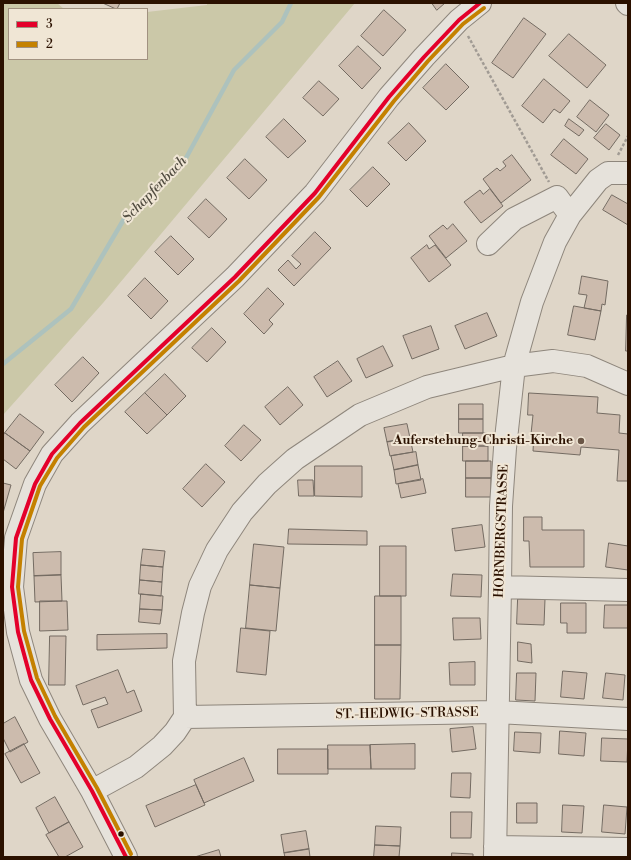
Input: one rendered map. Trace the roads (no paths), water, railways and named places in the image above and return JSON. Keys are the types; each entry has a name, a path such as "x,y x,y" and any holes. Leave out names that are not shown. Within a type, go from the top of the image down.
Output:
{"street":[{"path":"126,857 92,791 50,719 31,680 18,632 12,587 16,538 35,484 52,454 80,423 235,277 315,193 389,97 424,57 460,20 480,3"},
{"name":"HORNBERGSTRASSE","path":"495,852 501,506 505,448 514,366 532,302 555,242 570,216 598,180 608,173 628,173"},
{"path":"488,244 514,219 557,197 570,216"},
{"path":"92,791 136,767 171,737 185,718 184,661 193,613 200,586 217,550 242,512 267,484 295,459 360,415 427,387 514,366 553,361 587,366 628,384"},
{"path":"500,587 628,590"},
{"name":"ST.-HEDWIG-STRASSE","path":"185,718 497,712 628,719"},
{"path":"495,852 628,849"}],"waterway":[{"name":"Schapfenbach","path":"3,364 71,309 124,219 186,158 234,70 282,22 291,3"}],"place":[{"name":"Auferstehung-Christi-Kirche","path":"581,441"}]}
